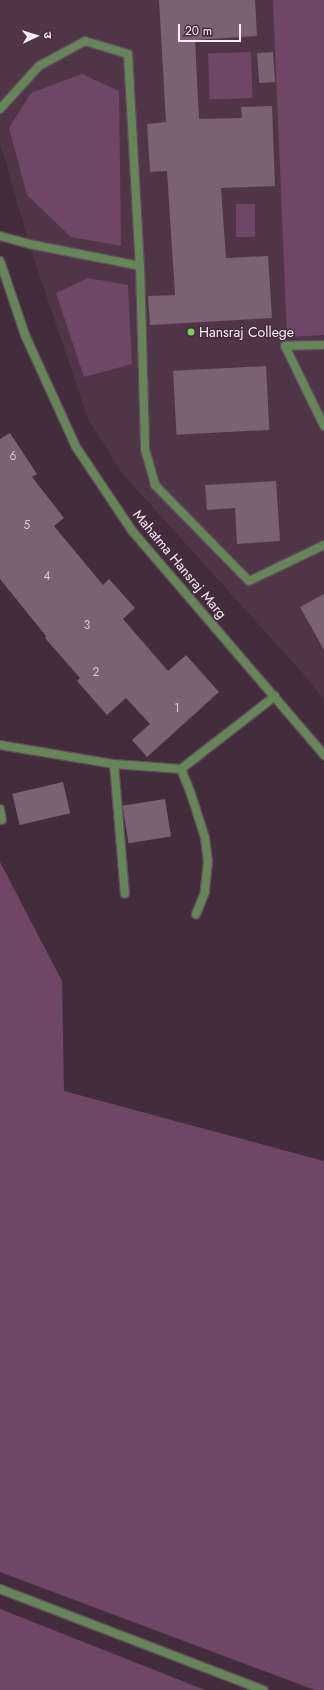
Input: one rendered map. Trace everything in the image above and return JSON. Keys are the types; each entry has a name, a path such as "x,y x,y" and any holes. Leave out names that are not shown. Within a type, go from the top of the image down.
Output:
{"street":[{"path":"0,109 39,66 85,41 128,54 140,266 145,449 155,485 249,581 324,545"},
{"path":"0,236 29,244 140,266"},
{"name":"Mahatma Hansraj Marg","path":"0,261 2,277 25,335 76,447 133,532 324,755"},
{"path":"324,345 285,346 324,426"},
{"path":"0,745 114,764 180,769 275,696"},
{"path":"114,764 126,894"},
{"path":"180,769 191,794 205,838 208,861 204,892 196,914"},
{"path":"0,809 2,820"},
{"path":"0,1589 263,1690"}],"shaded area":[{"name":"Hansraj College","path":"0,0 324,0 324,700 307,678 122,473 88,419 29,244 0,142"},
{"path":"273,0 324,0 324,335 287,337"},
{"path":"251,52 253,98 210,99 208,54"},
{"path":"82,74 119,91 121,246 71,237 27,195 9,128 31,93"},
{"path":"236,204 255,204 255,237 236,237"},
{"path":"88,278 128,285 132,364 84,377 56,293"},
{"path":"0,862 62,981 64,1091 324,1161 324,1690 315,1690 0,1572"},
{"path":"0,1609 205,1690 0,1690"}],"building":[{"path":"159,0 255,0 257,36 195,40 199,119 242,118 241,107 272,106 275,186 221,188 226,258 268,256 272,318 150,325 148,296 175,295 167,171 150,172 147,124 166,122"},
{"path":"273,52 275,82 259,83 257,53"},
{"path":"266,366 269,430 176,435 173,371"},
{"path":"10,433 37,474 32,477 64,518 54,526 103,585 109,579 135,608 123,619 168,671 186,655 219,692 147,757 132,740 150,724 126,698 107,715 77,681 80,678 45,638 46,636 0,579 0,439"},
{"path":"276,481 280,541 237,544 235,508 207,510 205,485"},
{"path":"324,594 324,650 300,607"},
{"path":"63,782 70,813 20,825 12,794"},
{"path":"165,799 171,837 128,843 123,806"}],"place":[{"name":"Hansraj College","path":"191,332"}]}
